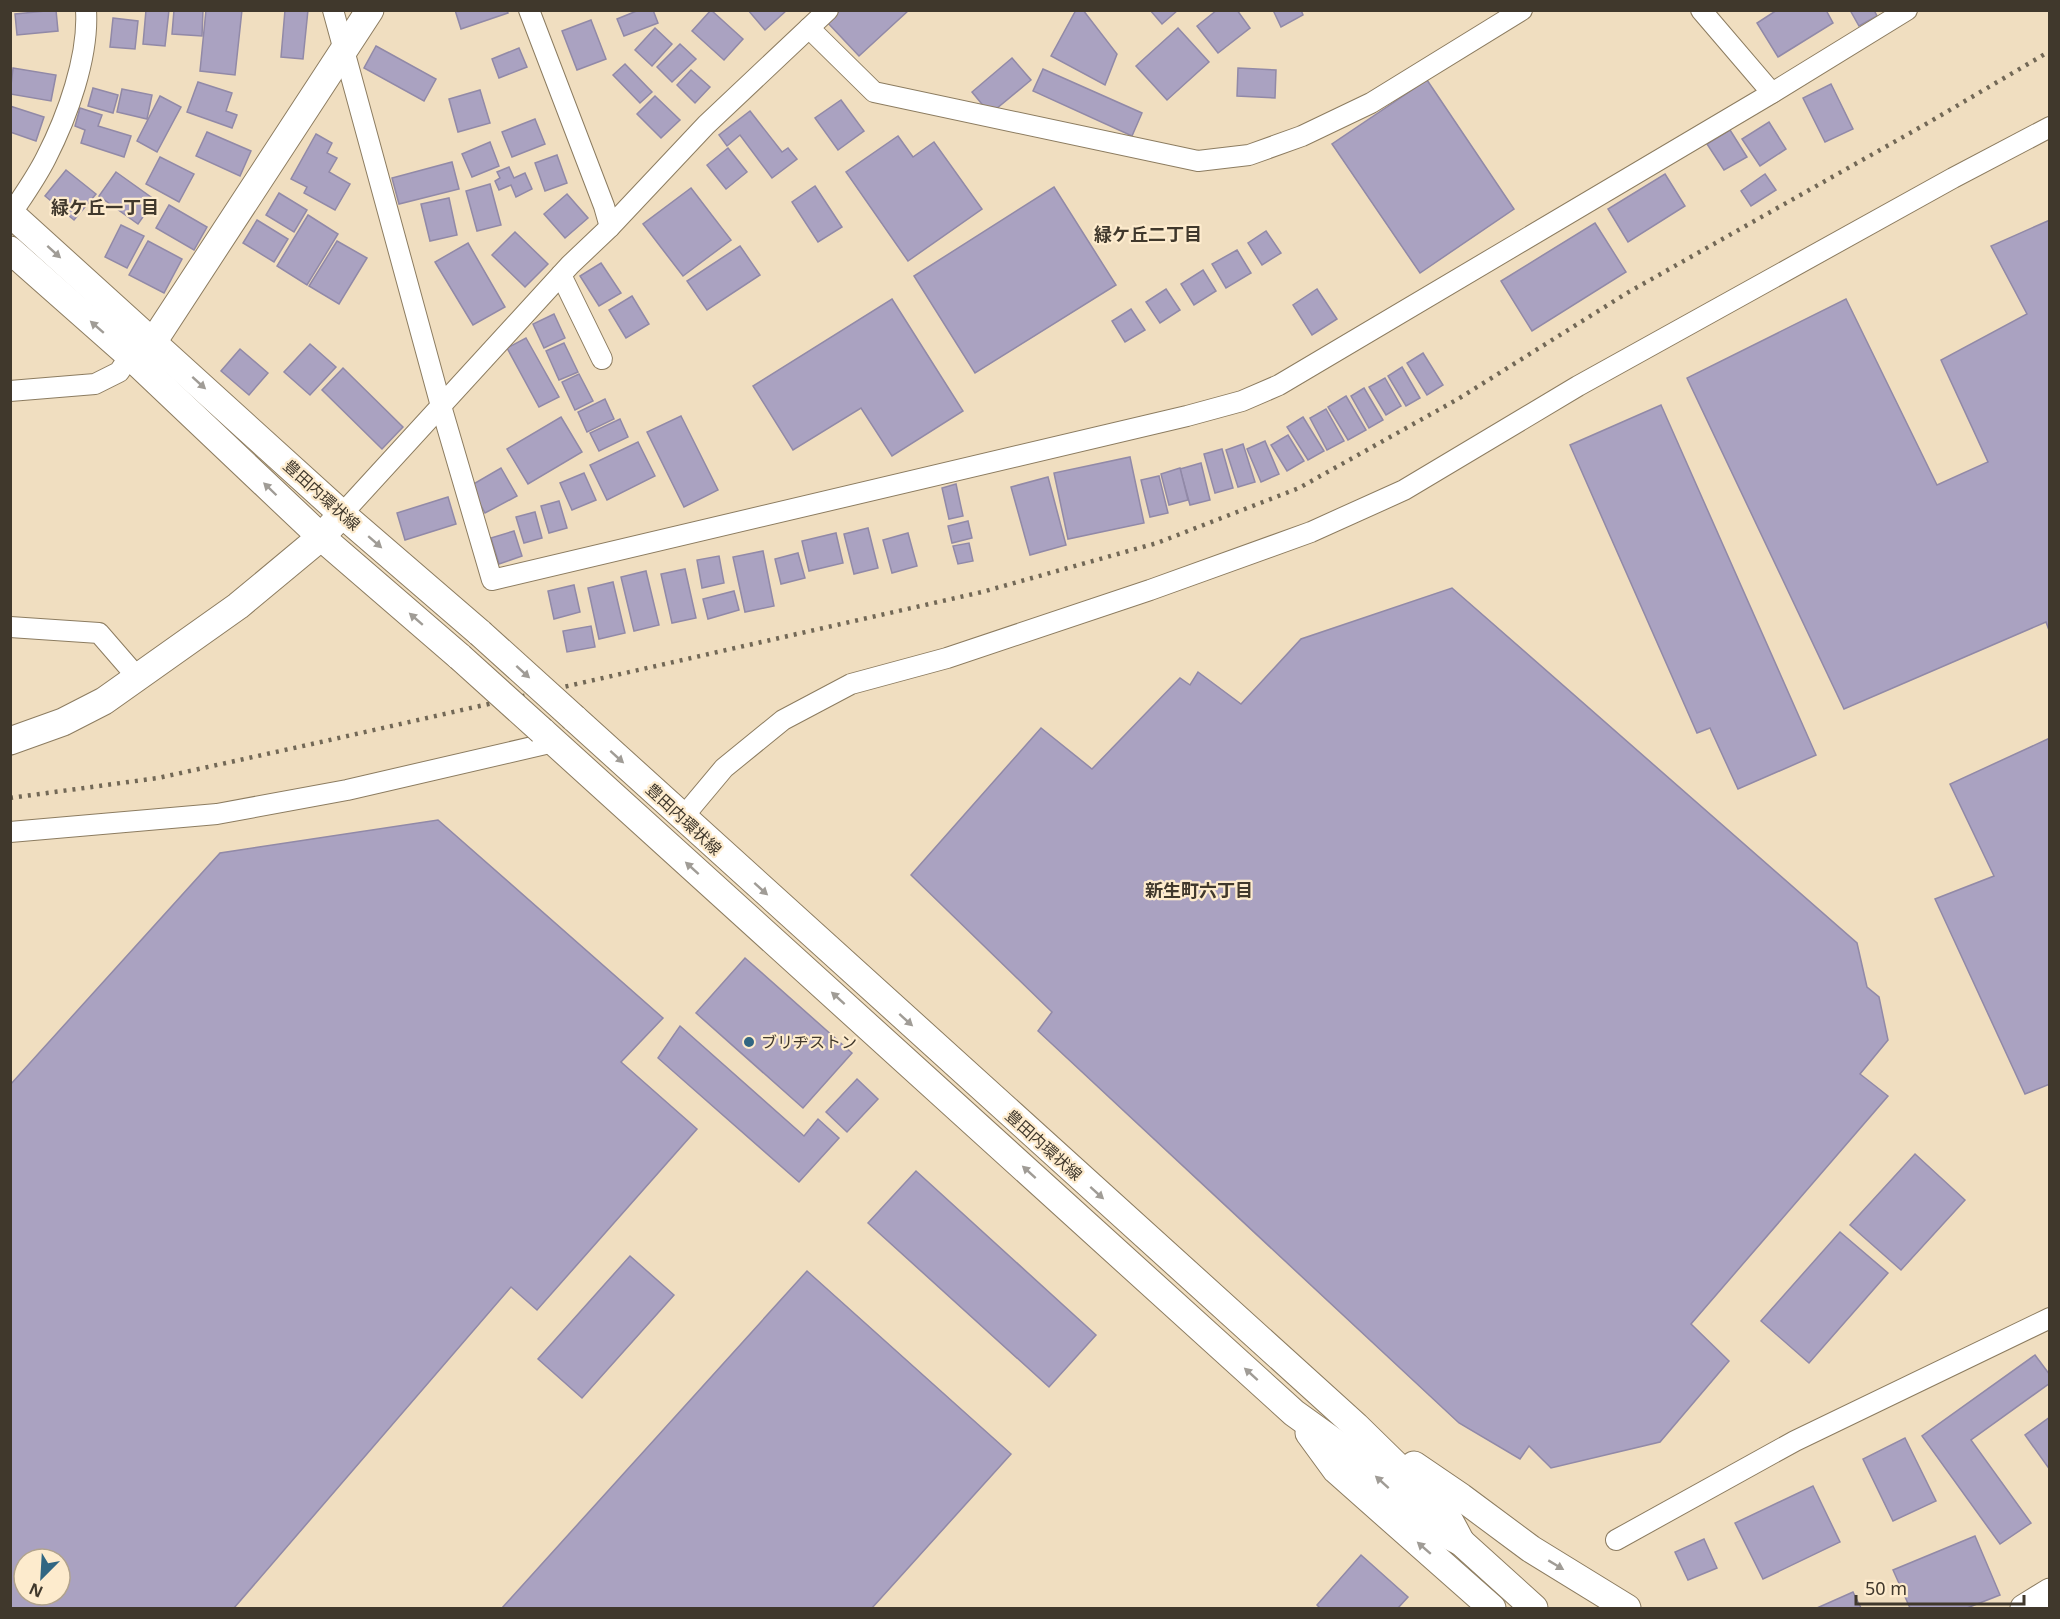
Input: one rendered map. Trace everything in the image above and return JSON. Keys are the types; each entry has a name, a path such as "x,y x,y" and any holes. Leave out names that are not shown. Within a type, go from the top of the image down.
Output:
{"street":[{"path":"11,214 46,160 63,119 83,49 86,10"},
{"path":"333,10 441,406 492,580 1187,416 1242,401 1280,385 1772,93 1907,10"},
{"path":"153,342 370,10"},
{"path":"529,10 610,227"},
{"path":"10,741 63,722 104,701 238,606 321,537 561,275 610,227 706,125 828,10"},
{"path":"809,28 874,93 1198,161 1249,155 1302,136 1371,103 1522,10"},
{"path":"1701,10 1772,93"},
{"path":"682,817 724,768 783,720 851,684 947,658 1150,590 1311,531 1404,490 1578,386 2049,127"},
{"name":"豊田内環状線","path":"11,214 342,514 480,633 1356,1426"},
{"name":"豊田内環状線","path":"10,250 130,356 321,537 460,657 1294,1413"},
{"path":"561,275 602,359"},
{"path":"10,391 95,384 118,372 130,356"},
{"path":"10,627 99,633 138,678"},
{"path":"10,832 217,814 346,790 548,737"},
{"path":"1616,1540 1795,1441 2049,1318"},
{"path":"1294,1413 1351,1454 1432,1527 1461,1542 1534,1608"},
{"path":"1294,1413 1336,1470 1492,1608"},
{"path":"1356,1426 1446,1514 1461,1542"},
{"path":"1356,1426 1461,1497 1531,1550 1628,1608"},
{"path":"2024,1608 2049,1592"}],"building":[{"path":"56,10 58,31 17,35 15,14"},
{"path":"146,10 169,10 165,46 143,44"},
{"path":"174,10 203,10 202,36 172,34"},
{"path":"206,10 242,10 235,75 200,71"},
{"path":"285,10 308,10 303,59 281,57"},
{"path":"455,10 507,10 508,13 461,29"},
{"path":"639,10 653,10 658,23 624,36 617,19"},
{"path":"711,10 743,39 724,60 692,31"},
{"path":"748,10 787,10 765,30"},
{"path":"840,10 909,10 859,56 827,22"},
{"path":"1076,10 1083,10 1117,54 1105,85 1051,56"},
{"path":"1150,10 1178,10 1162,24"},
{"path":"1217,10 1237,10 1250,28 1218,53 1197,26"},
{"path":"1273,10 1301,10 1303,15 1281,27"},
{"path":"1777,10 1826,10 1833,23 1778,57 1757,23"},
{"path":"1850,10 1874,10 1877,16 1859,26"},
{"path":"113,18 138,21 135,49 110,47"},
{"path":"591,20 606,59 577,70 562,31"},
{"path":"655,28 672,44 652,66 635,50"},
{"path":"1178,28 1209,62 1167,100 1136,66"},
{"path":"680,44 696,59 672,82 657,67"},
{"path":"376,46 436,79 424,101 364,68"},
{"path":"519,48 527,67 499,78 492,59"},
{"path":"1012,58 1031,80 990,114 972,92"},
{"path":"625,64 652,92 640,103 613,75"},
{"path":"13,68 56,75 51,101 10,94"},
{"path":"1238,68 1276,70 1275,98 1237,96"},
{"path":"1043,69 1142,113 1132,136 1033,91"},
{"path":"691,70 710,87 695,103 677,85"},
{"path":"1427,80 1514,209 1420,273 1332,144"},
{"path":"198,82 232,93 226,111 237,115 232,128 187,112"},
{"path":"1831,84 1853,129 1825,142 1803,98"},
{"path":"93,88 118,95 113,113 88,106"},
{"path":"122,89 152,95 147,119 117,112"},
{"path":"480,90 490,123 458,132 449,99"},
{"path":"160,96 181,107 157,152 137,141"},
{"path":"655,96 680,120 661,138 637,114"},
{"path":"841,100 864,131 838,150 815,118"},
{"path":"10,106 44,117 36,141 10,132"},
{"path":"80,108 102,115 98,126 131,136 124,157 81,143 85,130 75,126"},
{"path":"750,111 782,152 788,148 797,159 772,178 740,135 727,146 719,135"},
{"path":"535,119 545,144 512,157 502,132"},
{"path":"1769,122 1786,149 1760,166 1742,139"},
{"path":"1730,130 1747,157 1724,170 1707,144"},
{"path":"207,132 251,151 240,176 196,156"},
{"path":"316,134 332,143 327,153 337,158 329,172 350,184 335,210 304,193 307,187 291,179"},
{"path":"898,136 913,157 934,142 982,209 908,261 846,172"},
{"path":"490,142 499,166 472,177 462,154"},
{"path":"728,148 747,172 726,189 707,165"},
{"path":"557,155 567,183 545,191 535,163"},
{"path":"160,157 194,174 179,202 146,184"},
{"path":"452,162 459,189 399,204 392,178"},
{"path":"509,167 514,178 525,173 532,189 516,197 511,185 499,190 495,181 500,178 497,172"},
{"path":"66,170 96,194 74,220 45,196"},
{"path":"116,172 155,200 138,224 99,196"},
{"path":"1665,174 1685,206 1628,242 1608,209"},
{"path":"1765,174 1776,190 1751,206 1741,191"},
{"path":"490,184 501,225 477,231 466,191"},
{"path":"815,186 842,227 818,242 792,202"},
{"path":"1054,187 1116,285 975,373 914,276"},
{"path":"691,188 731,240 683,276 643,224"},
{"path":"279,193 307,210 294,232 266,215"},
{"path":"567,194 588,218 565,238 544,214"},
{"path":"449,198 457,235 430,241 421,204"},
{"path":"169,205 207,227 194,250 156,228"},
{"path":"308,215 338,234 307,285 277,266"},
{"path":"257,220 288,239 274,262 243,243"},
{"path":"2050,220 2050,633 2046,622 1844,709 1687,378 1846,299 1937,485 1988,462 1941,360 2027,314 1991,246"},
{"path":"1595,223 1626,272 1532,331 1501,281"},
{"path":"121,225 144,236 127,268 105,257"},
{"path":"1266,231 1281,253 1262,265 1248,243"},
{"path":"515,232 548,264 525,287 492,255"},
{"path":"148,241 182,259 164,293 129,275"},
{"path":"337,241 367,258 339,304 309,286"},
{"path":"468,243 505,307 473,325 435,262"},
{"path":"740,246 760,275 707,310 687,281"},
{"path":"1237,250 1251,273 1226,288 1212,264"},
{"path":"601,263 621,293 599,306 580,276"},
{"path":"1203,270 1216,291 1194,305 1181,284"},
{"path":"1166,289 1180,310 1160,323 1146,302"},
{"path":"1317,289 1337,319 1312,335 1293,305"},
{"path":"632,296 649,324 626,338 609,310"},
{"path":"892,299 963,411 892,456 861,408 793,450 753,386"},
{"path":"1131,309 1145,330 1125,342 1112,321"},
{"path":"554,314 565,338 544,348 533,324"},
{"path":"526,338 559,397 539,407 507,348"},
{"path":"564,343 578,372 559,380 546,351"},
{"path":"310,344 336,367 310,395 284,372"},
{"path":"240,349 268,373 249,395 221,371"},
{"path":"1423,353 1443,385 1427,395 1407,363"},
{"path":"1402,367 1420,398 1406,406 1388,376"},
{"path":"343,368 403,427 382,449 322,390"},
{"path":"579,374 593,401 575,410 562,382"},
{"path":"1385,378 1401,406 1386,415 1369,387"},
{"path":"1364,388 1383,420 1369,428 1351,396"},
{"path":"1346,396 1366,430 1348,440 1328,407"},
{"path":"605,399 614,419 587,432 578,412"},
{"path":"1661,405 1816,755 1738,789 1710,728 1697,733 1570,445"},
{"path":"1326,409 1344,441 1327,450 1310,418"},
{"path":"681,416 718,490 684,507 647,432"},
{"path":"561,417 582,452 528,484 507,449"},
{"path":"1303,417 1324,451 1308,460 1287,427"},
{"path":"620,419 628,437 599,451 590,433"},
{"path":"1288,435 1304,461 1287,471 1271,445"},
{"path":"1265,441 1279,474 1261,482 1247,449"},
{"path":"638,442 655,476 607,500 590,465"},
{"path":"1243,444 1255,482 1238,487 1226,450"},
{"path":"1222,449 1233,488 1215,493 1204,454"},
{"path":"1130,457 1144,523 1068,539 1054,473"},
{"path":"1201,463 1210,500 1190,505 1180,469"},
{"path":"501,468 517,496 485,513 470,486"},
{"path":"1180,468 1188,500 1169,505 1161,474"},
{"path":"584,473 596,500 572,510 560,483"},
{"path":"1159,476 1168,513 1150,517 1141,480"},
{"path":"1048,477 1066,545 1030,555 1011,487"},
{"path":"956,484 963,516 949,519 942,488"},
{"path":"448,497 456,524 405,540 397,513"},
{"path":"559,501 567,528 549,533 541,506"},
{"path":"535,512 542,538 524,543 516,517"},
{"path":"968,521 972,538 952,543 948,526"},
{"path":"868,528 878,568 854,574 844,534"},
{"path":"514,531 522,556 499,564 491,538"},
{"path":"836,533 843,563 809,571 802,541"},
{"path":"908,533 917,566 892,573 883,540"},
{"path":"969,543 973,561 958,564 953,546"},
{"path":"763,551 774,606 745,612 733,557"},
{"path":"798,553 805,578 781,584 775,559"},
{"path":"719,556 724,583 702,588 697,560"},
{"path":"685,569 696,618 672,623 661,574"},
{"path":"646,571 659,625 634,631 621,577"},
{"path":"613,582 625,633 599,639 588,588"},
{"path":"574,585 580,612 554,619 548,591"},
{"path":"1452,588 1857,943 1867,987 1879,997 1888,1040 1860,1074 1888,1096 1691,1324 1729,1361 1660,1442 1551,1468 1529,1446 1520,1459 1459,1423 1038,1031 1052,1012 911,875 1041,728 1092,769 1180,678 1190,685 1198,672 1241,704 1301,639"},
{"path":"734,591 739,610 708,619 703,599"},
{"path":"591,626 595,647 567,652 563,631"},
{"path":"2050,738 2050,1084 2025,1094 1935,899 1994,876 1950,784"},
{"path":"438,820 663,1018 621,1062 697,1129 537,1310 511,1287 234,1608 10,1608 10,1085 220,853"},
{"path":"745,958 852,1053 803,1108 696,1013"},
{"path":"680,1026 804,1136 818,1119 839,1138 799,1182 658,1058"},
{"path":"857,1079 878,1099 847,1132 826,1112"},
{"path":"1915,1154 1965,1200 1901,1270 1850,1225"},
{"path":"916,1171 1096,1335 1049,1387 868,1223"},
{"path":"1840,1232 1888,1273 1809,1363 1761,1321"},
{"path":"630,1256 674,1295 582,1398 538,1359"},
{"path":"807,1271 1011,1454 872,1608 502,1608"},
{"path":"2035,1355 2050,1375 2050,1383 1971,1440 2031,1523 2000,1544 1922,1436"},
{"path":"2050,1417 2050,1470 2025,1435"},
{"path":"1905,1438 1936,1501 1893,1521 1863,1459"},
{"path":"1813,1486 1840,1542 1763,1579 1735,1523"},
{"path":"1975,1536 2000,1595 1967,1608 1910,1608 1893,1570"},
{"path":"1704,1539 1717,1568 1688,1580 1675,1552"},
{"path":"1361,1555 1408,1597 1398,1608 1320,1608 1317,1605"},
{"path":"1853,1592 1861,1608 1817,1608"}],"railway":[{"path":"10,798 158,778 321,742 982,592 1157,543 1299,488 1458,399 1627,293 2050,51"}],"place":[{"name":"ブリヂストン","path":"749,1042"}],"district":[{"name":"緑ケ丘一丁目","path":"105,208"},
{"name":"緑ケ丘二丁目","path":"1148,235"},
{"name":"新生町六丁目","path":"1199,891"}]}
